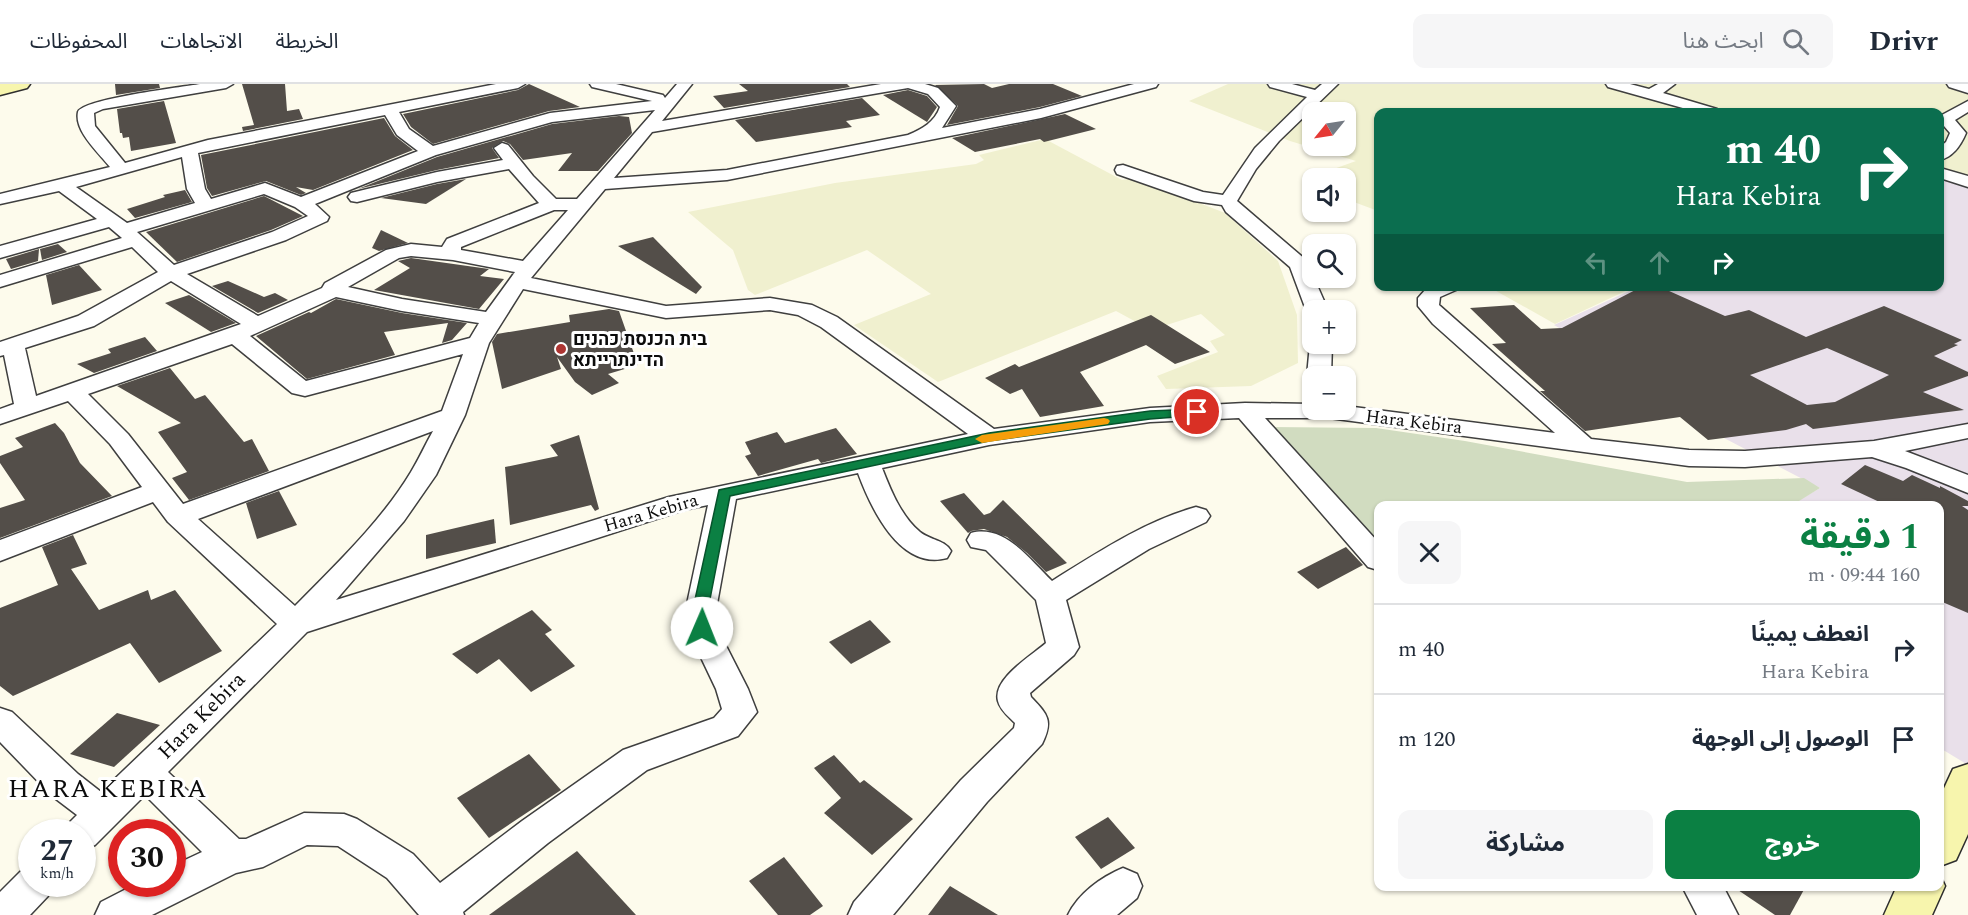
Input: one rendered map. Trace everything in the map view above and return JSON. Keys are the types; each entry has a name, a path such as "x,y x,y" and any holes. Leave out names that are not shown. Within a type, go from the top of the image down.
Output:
{"main road":[{"path":"0,90 21,84"},
{"path":"1944,837 1968,782"},
{"path":"1908,915 1919,891"}],"street":[{"path":"121,169 87,127 86,111 99,105 226,84"},
{"path":"423,84 436,100"},
{"path":"0,199 252,135 518,84"},
{"path":"597,84 678,93"},
{"path":"648,128 908,84 933,91 948,106 941,122 926,133 912,139"},
{"path":"602,184 728,175 1041,113 1151,84"},
{"path":"1275,84 1324,90"},
{"path":"1612,84 1699,108"},
{"path":"1652,94 1668,84"},
{"path":"1954,84 1968,89"},
{"path":"1228,201 1247,170 1279,129 1324,90"},
{"path":"307,206 430,152 561,116 646,107 678,93"},
{"name":"Hara Kebira","path":"96,820 296,624 353,564 394,515 423,475 453,415 478,343 492,319 523,275 678,93"},
{"path":"1944,120 1968,106"},
{"path":"389,108 404,132 430,152"},
{"path":"1944,122 1958,133 1953,144 1944,151"},
{"path":"483,136 504,150 512,163 551,205"},
{"path":"189,150 196,189 205,204"},
{"path":"307,206 512,163"},
{"path":"1123,170 1200,197 1228,201"},
{"path":"1944,174 1968,182"},
{"path":"62,184 124,230 171,273 257,325"},
{"path":"0,281 124,230 265,188 307,206 320,217 312,223 171,273 86,321 6,347 27,407"},
{"path":"1228,201 1232,208 1299,264 1313,300"},
{"path":"453,254 451,248 454,243 551,205 582,204"},
{"path":"0,252 124,230"},
{"path":"334,290 334,285 401,252 421,250 453,254 523,275 666,312 770,304 804,310 829,322 989,437"},
{"path":"0,417 235,335 334,290 402,305 492,319"},
{"path":"1438,291 1428,298 1429,306 1441,319 1584,446"},
{"path":"235,335 300,388 478,343"},
{"path":"73,393 119,439 178,516 296,624"},
{"path":"1294,410 1302,402"},
{"path":"1245,410 1374,555"},
{"name":"Hara Kebira","path":"296,624 679,503 989,437 1150,415 1245,410 1329,411 1689,458 1745,459 1874,449 1968,431"},
{"path":"178,516 453,415"},
{"name":"Hara Kebira","path":"1874,449 1915,462 1968,486"},
{"path":"867,464 884,506 909,538 923,548 937,551"},
{"path":"0,551 158,490"},
{"path":"115,915 165,888 232,857 250,855 304,829 344,830 400,866 441,911 535,832 635,760 726,727 740,712 732,689 702,628 702,604 723,493"},
{"path":"1050,596 1123,551 1196,516"},
{"path":"868,915 974,790 1030,734 1032,720 1014,701 1014,688 1062,647 1050,596 995,543 981,540"},
{"path":"0,721 65,785 89,819"},
{"path":"145,772 232,857"},
{"path":"1088,915 1123,886"},
{"path":"1704,891 1718,915"},
{"path":"4,915 21,897"}],"shaded area":[{"path":"1944,178 1968,185 1968,765 1944,750 1944,501 1798,501 1820,488 1724,438 1648,378 1554,325 1629,291 1944,291"}],"green space":[{"path":"1228,84 1968,84 1968,185 1944,178 1944,108 1374,108 1374,210 1356,203 1356,168 1336,168 1356,161 1340,156 1356,156 1356,102 1302,102 1302,145 1189,101"},
{"path":"1045,139 1122,180 1135,178 1225,213 1278,261 1297,315 1298,363 1251,386 1166,389 1157,376 1218,352 1210,341 1225,335 1201,314 1151,330 1116,311 938,382 854,325 931,294 867,250 755,295 748,290 733,250 688,212 835,183 976,164 984,160 979,155"},
{"path":"1496,291 1625,291 1555,324"},
{"path":"1271,427 1376,428 1465,441 1687,482 1804,478 1820,488 1799,501 1374,501 1374,541"}],"building":[{"path":"115,84 159,84 160,88 116,95"},
{"path":"242,84 285,84 287,111 299,109 303,119 243,131 242,127 254,125"},
{"path":"529,84 580,107 549,111 433,144 411,127 403,114 518,90"},
{"path":"739,84 847,84 850,87 724,108 713,96 748,91"},
{"path":"984,84 992,88 1009,84 1053,84 1082,96 1040,107 947,125 958,106 935,85"},
{"path":"908,90 927,96 937,107 927,122 883,95"},
{"path":"862,98 880,115 846,121 852,127 756,142 735,120"},
{"path":"164,101 176,143 131,151 129,137 123,138 120,133 117,109"},
{"path":"1065,114 1096,129 1044,142 1040,139 975,152 952,138"},
{"path":"619,116 629,117 632,133 598,171 558,171 572,153 523,160 510,144 503,141 492,148 499,158 358,189 437,157 552,124"},
{"path":"384,118 395,136 413,150 313,190 296,187 306,193 301,195 266,181 212,196 207,188 201,155"},
{"path":"466,179 426,204 381,198 437,184"},
{"path":"185,190 192,202 135,218 127,209 165,197 163,195"},
{"path":"264,196 303,216 271,230 177,262 146,232"},
{"path":"381,230 408,243 379,251 372,248"},
{"path":"653,237 702,287 696,294 618,246"},
{"path":"58,244 67,252 42,260 40,249"},
{"path":"39,249 38,261 11,269 6,259"},
{"path":"411,258 489,269 480,276 504,279 479,309 374,290 410,268 398,261"},
{"path":"79,265 102,290 52,305 46,275"},
{"path":"228,281 264,297 275,293 288,300 258,313 212,286"},
{"path":"1633,291 1669,291 1725,316 1749,310 1806,337 1884,306 1962,340 1954,344 1958,345 1934,356 1968,372 1968,376 1923,392 1964,410 1813,429 1806,424 1786,430 1708,440 1680,417 1585,431 1540,391 1545,391 1492,344 1506,343 1470,308 1514,305 1541,329 1562,328","holes":["1827,348 1889,375 1835,402 1807,405 1750,375"]},
{"path":"189,295 236,323 211,332 165,303"},
{"path":"336,299 402,313 467,323 452,340 442,343 448,323 384,332 395,355 307,379 256,336 311,313"},
{"name":"בית הכנסת כהנים הדינתרייתא","path":"609,309 619,311 638,365 608,374 619,383 592,395 575,382 557,357 561,369 502,389 492,342 497,334 570,322 569,315"},
{"path":"1151,315 1210,352 1175,364 1146,345 1080,372 1104,406 1040,417 1022,389 1010,394 985,378 1015,364 1019,367"},
{"path":"145,337 157,351 94,373 77,364 111,353 108,349"},
{"path":"170,368 195,399 205,395 244,442 252,439 269,471 189,500 172,478 187,472 158,432 181,423 117,386"},
{"path":"55,423 64,433 80,463 112,496 0,538 0,508 25,500 0,463 0,456 23,447 15,438"},
{"path":"836,428 857,454 821,463 818,459 758,476 745,456 751,454 745,442 777,432 785,443"},
{"path":"579,435 599,509 595,511 591,505 510,525 505,467 558,456 550,445"},
{"path":"1865,465 1903,481 1912,475 1940,488 1940,486 1968,501 1968,506 1962,506 1968,510 1968,613 1944,603 1944,501 1877,501 1841,484"},
{"path":"279,491 297,525 257,539 246,503"},
{"path":"964,493 984,515 990,513 1003,500 1067,563 1046,572 1007,537 984,529 968,533 940,501"},
{"path":"494,519 496,543 426,559 426,535"},
{"path":"73,535 87,564 71,569 99,610 148,590 151,600 175,590 222,651 159,683 130,643 13,696 0,686 0,608 58,585 42,547"},
{"path":"1346,547 1363,565 1318,589 1297,572"},
{"path":"532,610 552,630 545,634 575,666 531,692 499,659 477,674 452,654"},
{"path":"870,620 891,642 851,664 829,642"},
{"path":"117,713 160,725 114,767 70,754"},
{"path":"529,754 561,790 489,838 457,798"},
{"path":"834,755 860,783 864,780 913,819 872,855 824,813 841,798 814,768"},
{"path":"1108,817 1135,848 1101,869 1075,837"},
{"path":"577,851 636,915 489,915"},
{"path":"784,857 823,906 810,915 778,915 749,881"},
{"path":"950,886 998,915 928,915"},
{"path":"1739,891 1803,891 1790,915 1775,915"}],"slow traffic":[{"path":"982,439 1104,421"}],"place":[{"name":"בית הכנסת כהנים הדינתרייתא","path":"561,349"}],"district":[{"name":"HARA KEBIRA","path":"108,789"}],"route":[{"path":"702,628 702,604 723,493 989,437 1150,415 1197,412"}]}
